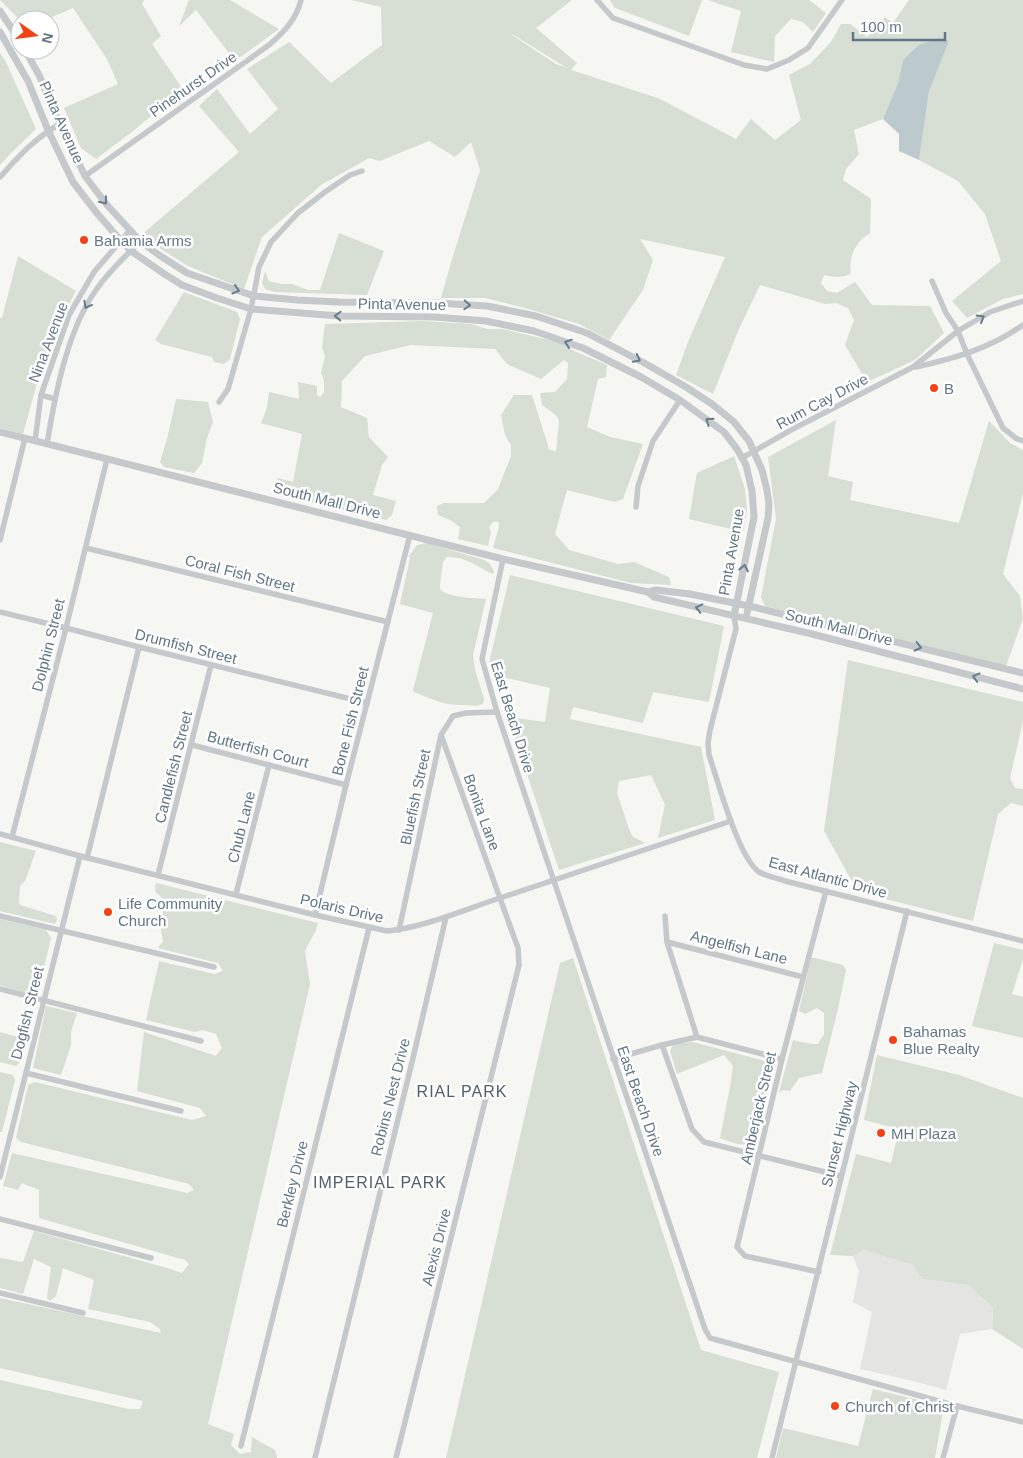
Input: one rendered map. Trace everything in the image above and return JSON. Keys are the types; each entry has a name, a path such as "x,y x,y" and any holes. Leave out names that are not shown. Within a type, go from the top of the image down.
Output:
{"street":[{"name":"Pinehurst Drive","path":"85,176 269,45 294,20 301,0"},
{"path":"597,0 613,18 744,65 767,69 789,60 808,48 842,0"},
{"path":"0,11 10,25"},
{"name":"Pinta Avenue","path":"2,35 28,81 48,130 73,182 96,212 131,251 182,285 251,309 339,316 434,317 486,321 534,331 583,348 641,377 680,400 724,432 742,458 748,474 752,490 754,517 734,616"},
{"name":"Pinta Avenue","path":"31,60 85,176 107,205 140,241 188,273 254,296 297,300 487,306 536,316 587,333 648,364 725,414 742,431 754,451 762,470 769,504 768,518 746,618"},
{"path":"0,177 24,149 48,130 60,124"},
{"path":"219,402 228,388 251,309 259,267 271,242 298,213 318,197 350,175 362,171"},
{"name":"Nina Avenue","path":"35,441 41,395 69,315 94,272 130,230"},
{"name":"Nina Avenue","path":"47,444 55,399 81,316 96,290 140,241"},
{"path":"94,272 104,280"},
{"path":"932,281 946,313 958,331 967,354 1003,428 1023,442"},
{"name":"Rum Cay Drive","path":"742,458 791,430 914,367 958,331 990,312 1023,301"},
{"path":"486,321 487,306"},
{"name":"Rum Cay Drive","path":"914,367 967,354 986,347 1010,335 1023,325"},
{"name":"Nina Avenue","path":"41,395 55,399"},
{"path":"636,507 638,486 653,441 680,400"},
{"name":"South Mall Drive","path":"0,432 503,559 648,592 656,590 737,603 1023,673"},
{"path":"0,540 26,438"},
{"name":"Dolphin Street","path":"12,837 107,459"},
{"name":"Bone Fish Street","path":"315,915 410,534"},
{"name":"Coral Fish Street","path":"86,548 388,622"},
{"name":"East Beach Drive","path":"503,559 482,659 497,712 613,1059 705,1329 710,1338 956,1406 1023,1422"},
{"name":"South Mall Drive","path":"648,592 654,597 812,634 1023,689"},
{"name":"Drumfish Street","path":"0,612 367,703"},
{"name":"East Atlantic Drive","path":"734,616 736,629 708,743 709,755 731,821 749,860 760,872 785,881 1023,941"},
{"name":"East Atlantic Drive","path":"736,629 746,618"},
{"path":"812,634 815,622"},
{"path":"87,858 139,648"},
{"name":"Candlefish Street","path":"158,875 211,665"},
{"name":"Bluefish Street","path":"399,930 441,735 453,716 466,713 497,712"},
{"name":"Bonita Lane","path":"441,735 499,898"},
{"name":"Butterfish Court","path":"192,745 346,785"},
{"name":"Chub Lane","path":"236,894 269,765"},
{"name":"Polaris Drive","path":"0,834 87,858 368,928 387,931 399,930 446,917 731,821"},
{"name":"Dogfish Street","path":"0,1177 80,856"},
{"name":"Amberjack Street","path":"819,1272 745,1256 737,1247 782,1060 826,891"},
{"name":"Alexis Drive","path":"396,1458 519,965 518,948 499,898"},
{"name":"Sunset Highway","path":"772,1458 908,911"},
{"path":"0,916 214,967"},
{"name":"Angelfish Lane","path":"664,916 667,942 697,1037"},
{"name":"Robins Nest Drive","path":"314,1458 411,1067 446,917"},
{"name":"Berkley Drive","path":"241,1446 368,928"},
{"name":"Angelfish Lane","path":"667,942 804,977"},
{"path":"0,990 200,1041"},
{"path":"613,1059 697,1037 782,1060"},
{"path":"662,1045 692,1129 704,1142 842,1176"},
{"path":"26,1073 180,1111"},
{"path":"0,1219 150,1258"},
{"path":"0,1293 83,1313"},
{"path":"944,1458 956,1406"}],"shaded area":[{"path":"0,0 144,0 142,4 161,36 152,44 184,91 96,159 81,148 64,108 118,84 107,59 73,8 60,14 60,10 10,10"},
{"path":"189,0 230,0 279,29 235,61 196,10 179,26"},
{"path":"351,0 572,0 536,28 577,63 571,70 658,98 736,139 751,119 775,140 801,120 789,75 810,64 831,42 841,24 850,24 867,37 885,17 893,23 909,0 1023,0 1023,294 1003,299 967,318 952,301 1001,261 985,214 958,181 919,160 929,92 949,41 903,60 898,83 883,119 854,130 859,154 846,169 843,180 871,199 870,233 861,240 854,250 850,267 851,273 841,277 824,275 821,283 827,291 837,293 855,282 872,305 930,306 944,333 915,360 867,382 845,345 854,320 848,308 836,303 825,304 760,285 738,331 713,394 676,375 688,342 725,257 640,239 653,260 643,290 609,340 579,324 485,298 441,298 480,170 471,142 455,157 429,141 380,161 369,158 321,185 262,237 244,289 188,266 140,236 239,152 199,106 217,89 250,134 278,109 247,69 289,42 331,83 382,45 381,7","holes":["512,34 567,68 556,64"]},
{"path":"610,0 702,0 689,36 615,8"},
{"path":"708,0 809,0 826,13 813,32 803,22 791,19 775,36 774,62 731,52 741,11"},
{"path":"938,38 949,41 929,92 919,160 899,151 899,134 883,119 898,83 903,60 919,45"},
{"path":"0,53 6,62 36,129 0,165"},
{"path":"339,233 384,251 367,295 275,292 265,289 262,283 265,271 269,281 292,284 308,290 320,290"},
{"path":"18,256 76,291 49,340 23,434 0,428 0,318 2,318"},
{"path":"184,292 237,312 240,319 230,359 224,364 214,362 212,357 161,344 155,340"},
{"path":"423,321 471,324 487,329 503,329 561,343 574,351 607,365 606,377 598,379 587,427 610,437 643,444 623,499 615,502 567,490 555,534 569,550 618,564 634,562 669,577 671,585 631,583 493,548 499,527 499,523 496,521 489,528 491,532 488,546 458,539 460,527 438,515 437,506 444,503 484,503 498,489 511,456 511,445 505,435 501,415 514,395 532,395 549,449 556,452 559,421 556,415 542,405 540,393 555,392 567,379 568,363 564,360 541,379 507,364 495,349 411,345 365,356 342,381 341,407 367,418 369,437 388,457 382,465 373,495 396,501 392,515 386,520 273,494 278,478 293,482 302,434 261,423 267,408 269,392 299,399 298,382 317,386 317,395 320,397 324,392 324,380 321,373 325,356 322,347 325,324"},
{"path":"176,399 208,402 213,422 207,438 202,463 194,473 164,467 160,462"},
{"path":"836,420 828,476 853,482 850,500 959,523 989,421 1010,443 1023,450 1023,493 1003,574 1020,596 1023,619 1006,666 765,606 761,597 776,519 768,457"},
{"path":"734,456 745,489 747,511 743,532 689,519 697,473"},
{"path":"427,543 484,560 490,564 494,572 493,574 460,558 447,557 443,562 440,582 440,589 449,594 486,599 473,655 475,670 484,699 481,705 445,703 413,690 433,613 400,604 409,556 417,545"},
{"path":"510,575 724,626 709,702 653,692 643,723 573,707 570,719 701,747 715,820 658,838 665,805 651,775 619,781 617,793 632,836 645,843 559,870 508,717 545,722 550,688 494,675 489,663"},
{"path":"848,660 1023,702 1023,721 1010,778 1015,788 1023,789 1023,806 1011,803 998,814 973,921 858,892 824,831"},
{"path":"0,842 36,851 25,881 20,886 19,903 20,905 56,916 55,924 0,911"},
{"path":"156,883 318,923 305,951 310,984 208,1424 234,1434 231,1445 240,1454 251,1452 252,1437 275,1450 277,1458 0,1458 0,1380 129,1409 140,1409 143,1401 0,1368 0,1298 161,1333 160,1329 150,1322 88,1309 94,1280 63,1268 56,1296 50,1301 47,1298 51,1267 34,1259 23,1294 0,1288 0,1258 23,1262 34,1231 182,1273 189,1264 185,1260 39,1218 39,1190 22,1183 18,1190 3,1186 12,1153 187,1193 194,1190 189,1184 21,1142 16,1138 28,1085 35,1082 192,1120 206,1116 200,1108 137,1091 144,1032 216,1056 222,1048 216,1034 203,1030 195,1032 146,1020 159,961 214,974 223,971 218,963 158,948 163,941 161,930 164,900 155,891"},
{"path":"0,919 46,930 51,938 38,993 33,996 0,985"},
{"path":"994,943 1023,950 1023,959 1012,994 1023,997 1023,1038 972,1026"},
{"path":"573,958 701,1350 779,1372 757,1458 446,1458 560,963"},
{"path":"811,958 843,965 846,970 838,1009 822,1073 799,1078 790,1091 784,1090 779,1092 793,1040 818,1044 824,1034 824,1013 817,1008 805,1014 799,1011"},
{"path":"46,1006 77,1013 71,1032 71,1045 61,1075 33,1068"},
{"path":"0,1032 25,1039 21,1061 16,1066 0,1062"},
{"path":"693,1042 769,1062 772,1071 756,1141 743,1145 720,1138 733,1066 724,1055 677,1074 670,1051 673,1044"},
{"path":"877,1055 959,1075 1023,1098 1023,1349 992,1329 993,1307 968,1285 922,1279 913,1265 864,1250 853,1256 830,1255 856,1154 891,1163 899,1129 864,1120"},
{"path":"0,1072 13,1075 15,1080 2,1132 0,1132"},
{"path":"864,1250 914,1265 922,1279 968,1285 993,1307 992,1329 960,1334 946,1390 860,1369 872,1312 853,1302 859,1271 853,1256"},
{"path":"873,1389 944,1406 935,1458 776,1458 783,1428 858,1446"}],"place":[{"name":"Bahamia Arms","path":"84,240"},
{"name":"B","path":"934,388"},
{"name":"Life Community Church","path":"108,912"},
{"name":"Bahamas Blue Realty","path":"893,1040"},
{"name":"MH Plaza","path":"881,1133"},
{"name":"Church of Christ","path":"835,1406"}],"district":[{"name":"RIAL PARK","path":"462,1091"},
{"name":"IMPERIAL PARK","path":"380,1182"}]}
